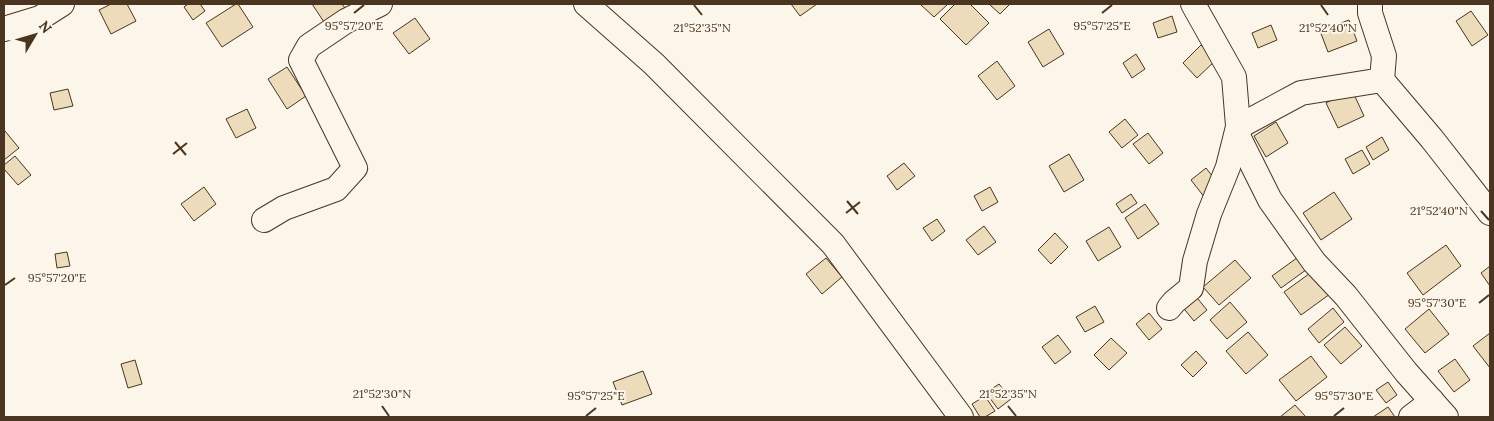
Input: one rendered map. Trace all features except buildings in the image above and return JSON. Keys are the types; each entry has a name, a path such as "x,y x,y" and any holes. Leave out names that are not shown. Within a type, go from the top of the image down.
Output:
{"street":[{"path":"4,29 40,18 62,4"},
{"path":"264,220 284,208 336,189 355,168 301,60 308,46 346,21 380,4"},
{"path":"586,4 654,64 833,244 961,417"},
{"path":"1193,4 1234,77 1239,138 1270,200 1314,262 1346,296 1406,372 1439,409 1411,417"},
{"path":"1370,4 1370,14 1384,56 1382,80 1432,139 1490,213"},
{"path":"1169,308 1191,288 1195,261 1209,214 1228,167 1238,127 1301,93 1382,80"}]}
